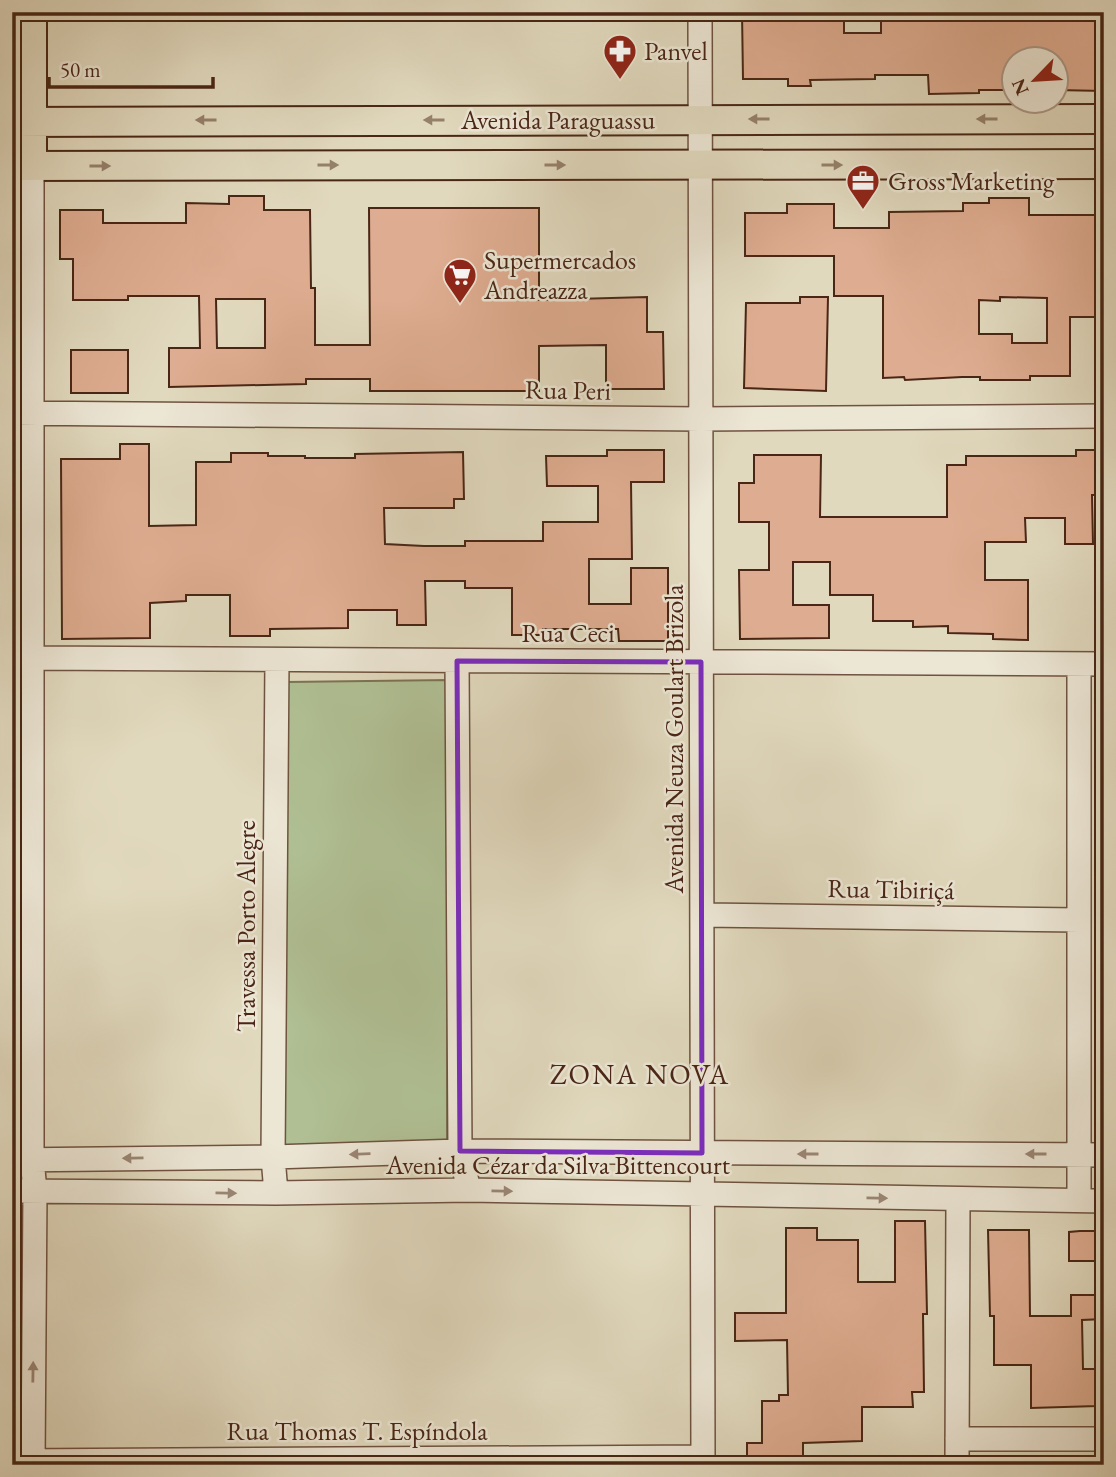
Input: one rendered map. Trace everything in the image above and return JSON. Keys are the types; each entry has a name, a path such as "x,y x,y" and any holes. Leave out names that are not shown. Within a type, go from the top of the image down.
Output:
{"main road":[{"path":"22,166 22,121 32,12"},
{"path":"1102,164 1103,119"},
{"name":"Avenida Paraguassu","path":"22,121 1103,119"},
{"name":"Avenida Paraguassu","path":"22,166 1102,164"}],"street":[{"name":"Avenida Neuza Goulart Brizola","path":"700,12 703,1461"},
{"path":"22,166 22,413 32,658 20,1191 26,1462"},
{"name":"Rua Peri","path":"22,413 701,419 1104,416"},
{"name":"Rua Ceci","path":"32,658 1104,664"},
{"name":"Travessa Porto Alegre","path":"276,1194 273,1157 277,660"},
{"path":"457,661 460,1151 470,1190"},
{"path":"1079,664 1079,1200"},
{"name":"Rua Tibiriçá","path":"702,915 1079,919"},
{"name":"Avenida Cézar da Silva Bittencourt","path":"22,1159 273,1157 460,1151 1104,1155"},
{"name":"Avenida Cézar da Silva Bittencourt","path":"20,1191 276,1194 470,1190 1104,1201"},
{"path":"957,1465 958,1200"},
{"path":"957,1439 1104,1439"},
{"name":"Rua Thomas T. Espíndola","path":"26,1462 703,1461"}],"highlighted area":[{"path":"457,661 701,662 702,1153 460,1151"}],"green space":[{"path":"448,680 447,1145 284,1146 287,682"}],"building":[{"path":"742,12 844,12 844,33 881,33 881,12 1077,12 1077,16 1104,16 1104,91 1070,90 1070,46 1000,46 1000,90 979,90 979,93 929,94 928,75 875,75 875,79 810,80 811,86 788,86 788,79 743,79"},
{"path":"229,196 264,196 264,210 310,210 311,288 315,288 315,345 370,345 369,208 539,208 539,300 647,297 647,332 663,332 664,389 606,389 606,345 539,346 539,391 370,391 370,379 306,379 306,384 169,387 169,348 200,348 199,296 128,296 128,300 73,300 73,259 60,259 60,210 103,210 103,223 186,223 186,203 229,204","holes":["216,299 265,299 265,348 217,348"]},
{"path":"989,198 1029,198 1029,215 1104,215 1102,317 1070,317 1070,376 1030,376 1030,380 980,380 980,377 905,380 904,377 883,378 883,296 834,296 834,256 745,256 745,213 787,213 787,204 834,204 834,228 889,228 889,212 963,211 963,203 989,203","holes":["1000,297 1047,298 1047,343 1012,343 1012,334 979,334 979,300 1000,301"]},
{"path":"800,297 828,297 826,391 744,388 746,303 800,303"},
{"path":"71,350 128,350 128,393 71,393"},
{"path":"120,444 149,444 149,526 196,525 196,462 231,462 231,453 355,458 355,454 463,452 464,499 454,499 454,508 384,508 385,544 424,546 465,546 465,541 543,541 543,522 598,522 598,486 547,486 546,456 607,456 607,450 664,450 664,482 631,482 632,559 589,559 589,604 631,604 631,568 668,568 668,641 619,641 618,629 543,629 543,635 512,635 512,588 465,588 465,581 425,581 426,625 397,625 397,610 348,610 348,628 270,629 270,636 230,636 230,595 186,595 186,601 150,603 150,638 62,639 61,459 120,459"},
{"path":"1076,450 1104,450 1104,495 1092,495 1093,544 1065,544 1065,518 1025,518 1026,542 985,542 985,580 1028,580 1028,640 993,639 993,634 948,633 948,626 913,627 913,621 873,621 873,595 830,595 830,562 793,562 793,605 829,605 829,638 740,639 739,570 769,570 769,522 739,522 739,483 754,483 754,455 821,455 820,517 947,517 947,465 966,465 966,456 1076,456"},
{"path":"895,1221 925,1221 927,1314 923,1314 924,1392 912,1392 913,1407 862,1407 862,1441 803,1443 803,1465 747,1465 747,1443 762,1443 762,1401 779,1401 779,1395 788,1395 787,1340 735,1341 735,1313 786,1313 786,1228 817,1228 817,1240 858,1240 858,1282 895,1282"},
{"path":"988,1230 1029,1230 1030,1316 1071,1316 1071,1295 1104,1295 1104,1319 1082,1320 1083,1369 1096,1369 1097,1406 1031,1408 1031,1365 994,1365 994,1316 990,1316"},
{"path":"1104,1231 1104,1261 1069,1261 1069,1232"}],"place":[{"name":"Panvel","path":"620,81"},
{"name":"Gross Marketing","path":"863,211"},
{"name":"Supermercados Andreazza","path":"460,305"}],"district":[{"name":"ZONA NOVA","path":"640,1074"}]}
